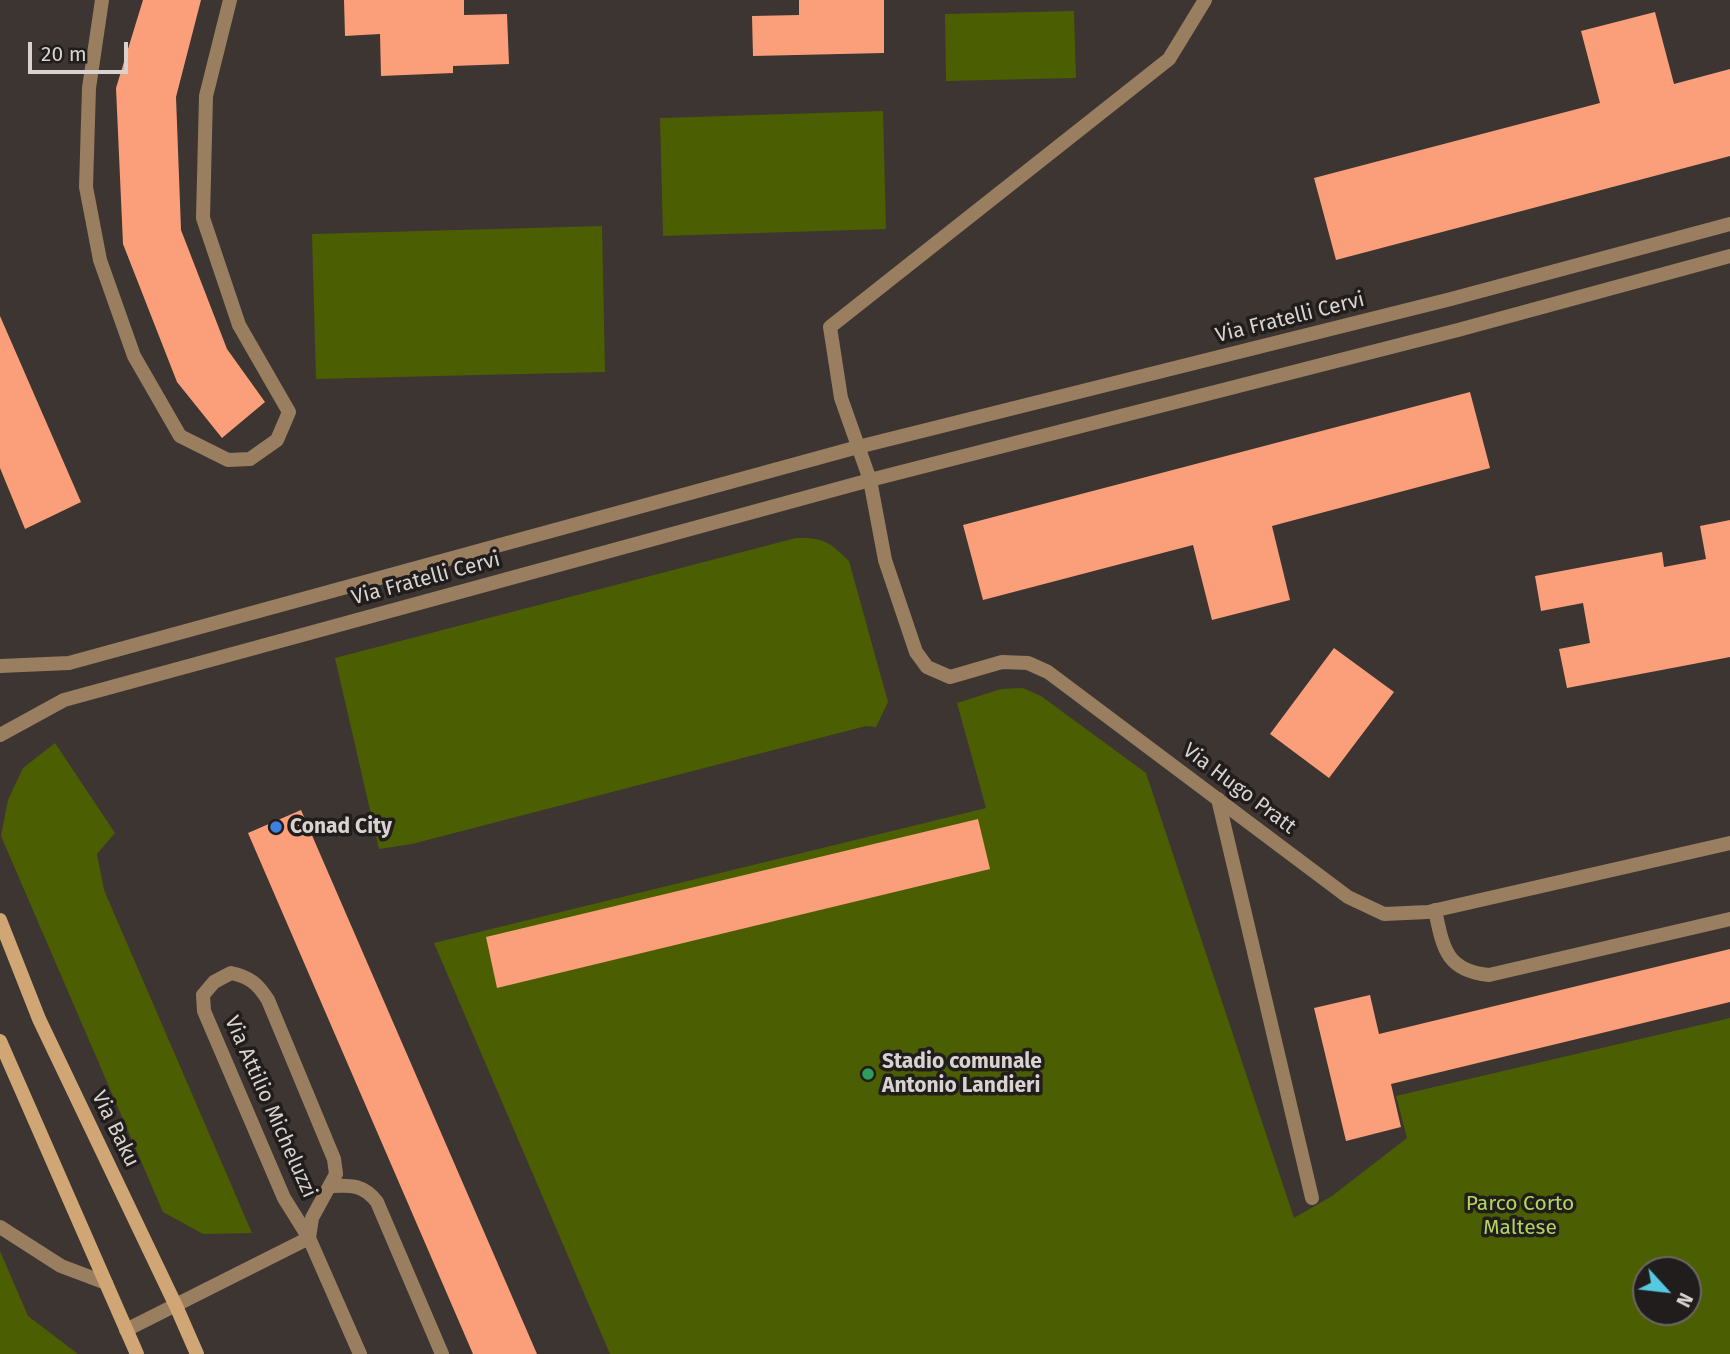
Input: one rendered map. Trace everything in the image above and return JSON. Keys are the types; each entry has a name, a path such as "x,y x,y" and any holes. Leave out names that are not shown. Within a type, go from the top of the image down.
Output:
{"main road":[{"name":"Via Baku","path":"0,920 39,1019 197,1354"},
{"path":"0,1041 137,1354"}],"street":[{"path":"102,0 89,88 86,187 100,260 134,356 180,436 228,460 250,459 277,440 289,412 239,325 204,218 206,96 230,0"},
{"path":"870,480 842,398 830,327 1169,59 1205,0"},
{"name":"Via Fratelli Cervi","path":"0,666 69,663 858,447 1451,299 1730,224"},
{"name":"Via Fratelli Cervi","path":"0,735 64,700 870,480 1458,330 1730,256"},
{"name":"Via Hugo Pratt","path":"870,480 885,560 916,652 927,667 950,677 1002,662 1028,663 1048,672 1348,897 1384,914 1435,911 1730,843"},
{"path":"1218,799 1312,1198"},
{"path":"1435,911 1442,946 1451,958 1461,969 1489,975 1730,919"},
{"name":"Via Attilio Micheluzzi","path":"309,1238 312,1218 332,1186 336,1174 334,1159 268,1000 260,987 247,977 231,973 214,982 203,995 204,1011 284,1198 309,1238 360,1354"},
{"path":"332,1186 354,1185 363,1188 377,1202 442,1354"},
{"path":"0,1227 61,1266 106,1283"},
{"path":"126,1330 309,1238"}],"green space":[{"path":"1074,11 1076,78 946,81 945,14"},
{"path":"883,111 886,229 663,236 660,118"},
{"path":"602,226 605,372 316,379 312,234"},
{"path":"796,538 813,538 826,542 849,561 888,702 876,727 866,726 412,844 379,849 335,658"},
{"name":"Stadio comunale Antonio Landieri","path":"1023,688 1041,696 1146,773 1294,1218 1332,1196 1407,1138 1396,1096 1730,1018 1730,1354 610,1354 434,943 986,808 957,703 1001,689"},
{"path":"55,743 115,833 97,854 104,890 252,1233 203,1234 163,1212 1,836 8,800 23,768"},
{"path":"0,1251 28,1316 78,1354 0,1354"}],"building":[{"path":"143,0 201,0 176,97 181,230 227,349 265,402 222,438 177,382 123,244 116,88"},
{"path":"344,0 464,0 464,15 507,14 509,64 453,66 453,73 381,76 380,34 345,36"},
{"path":"799,0 884,0 884,53 753,56 752,16 799,15"},
{"path":"1655,12 1674,84 1730,69 1730,156 1336,260 1314,178 1600,103 1581,31"},
{"path":"0,316 81,502 25,529 0,468"},
{"path":"1470,392 1490,468 1272,526 1290,600 1212,620 1193,545 983,600 963,525"},
{"path":"1730,520 1730,657 1567,688 1559,649 1590,643 1583,603 1541,611 1535,576 1662,552 1664,567 1706,559 1700,526"},
{"path":"1334,648 1394,692 1329,778 1270,734"},
{"path":"301,810 537,1354 473,1354 248,833"},
{"path":"978,819 990,869 497,988 486,937"},
{"path":"1730,949 1730,1002 1391,1084 1401,1127 1346,1141 1314,1008 1370,995 1379,1034"}],"place":[{"name":"Conad City","path":"276,827"},
{"name":"Stadio comunale Antonio Landieri","path":"868,1074"}],"park label":[{"name":"Parco Corto Maltese","path":"1520,1216"}]}
